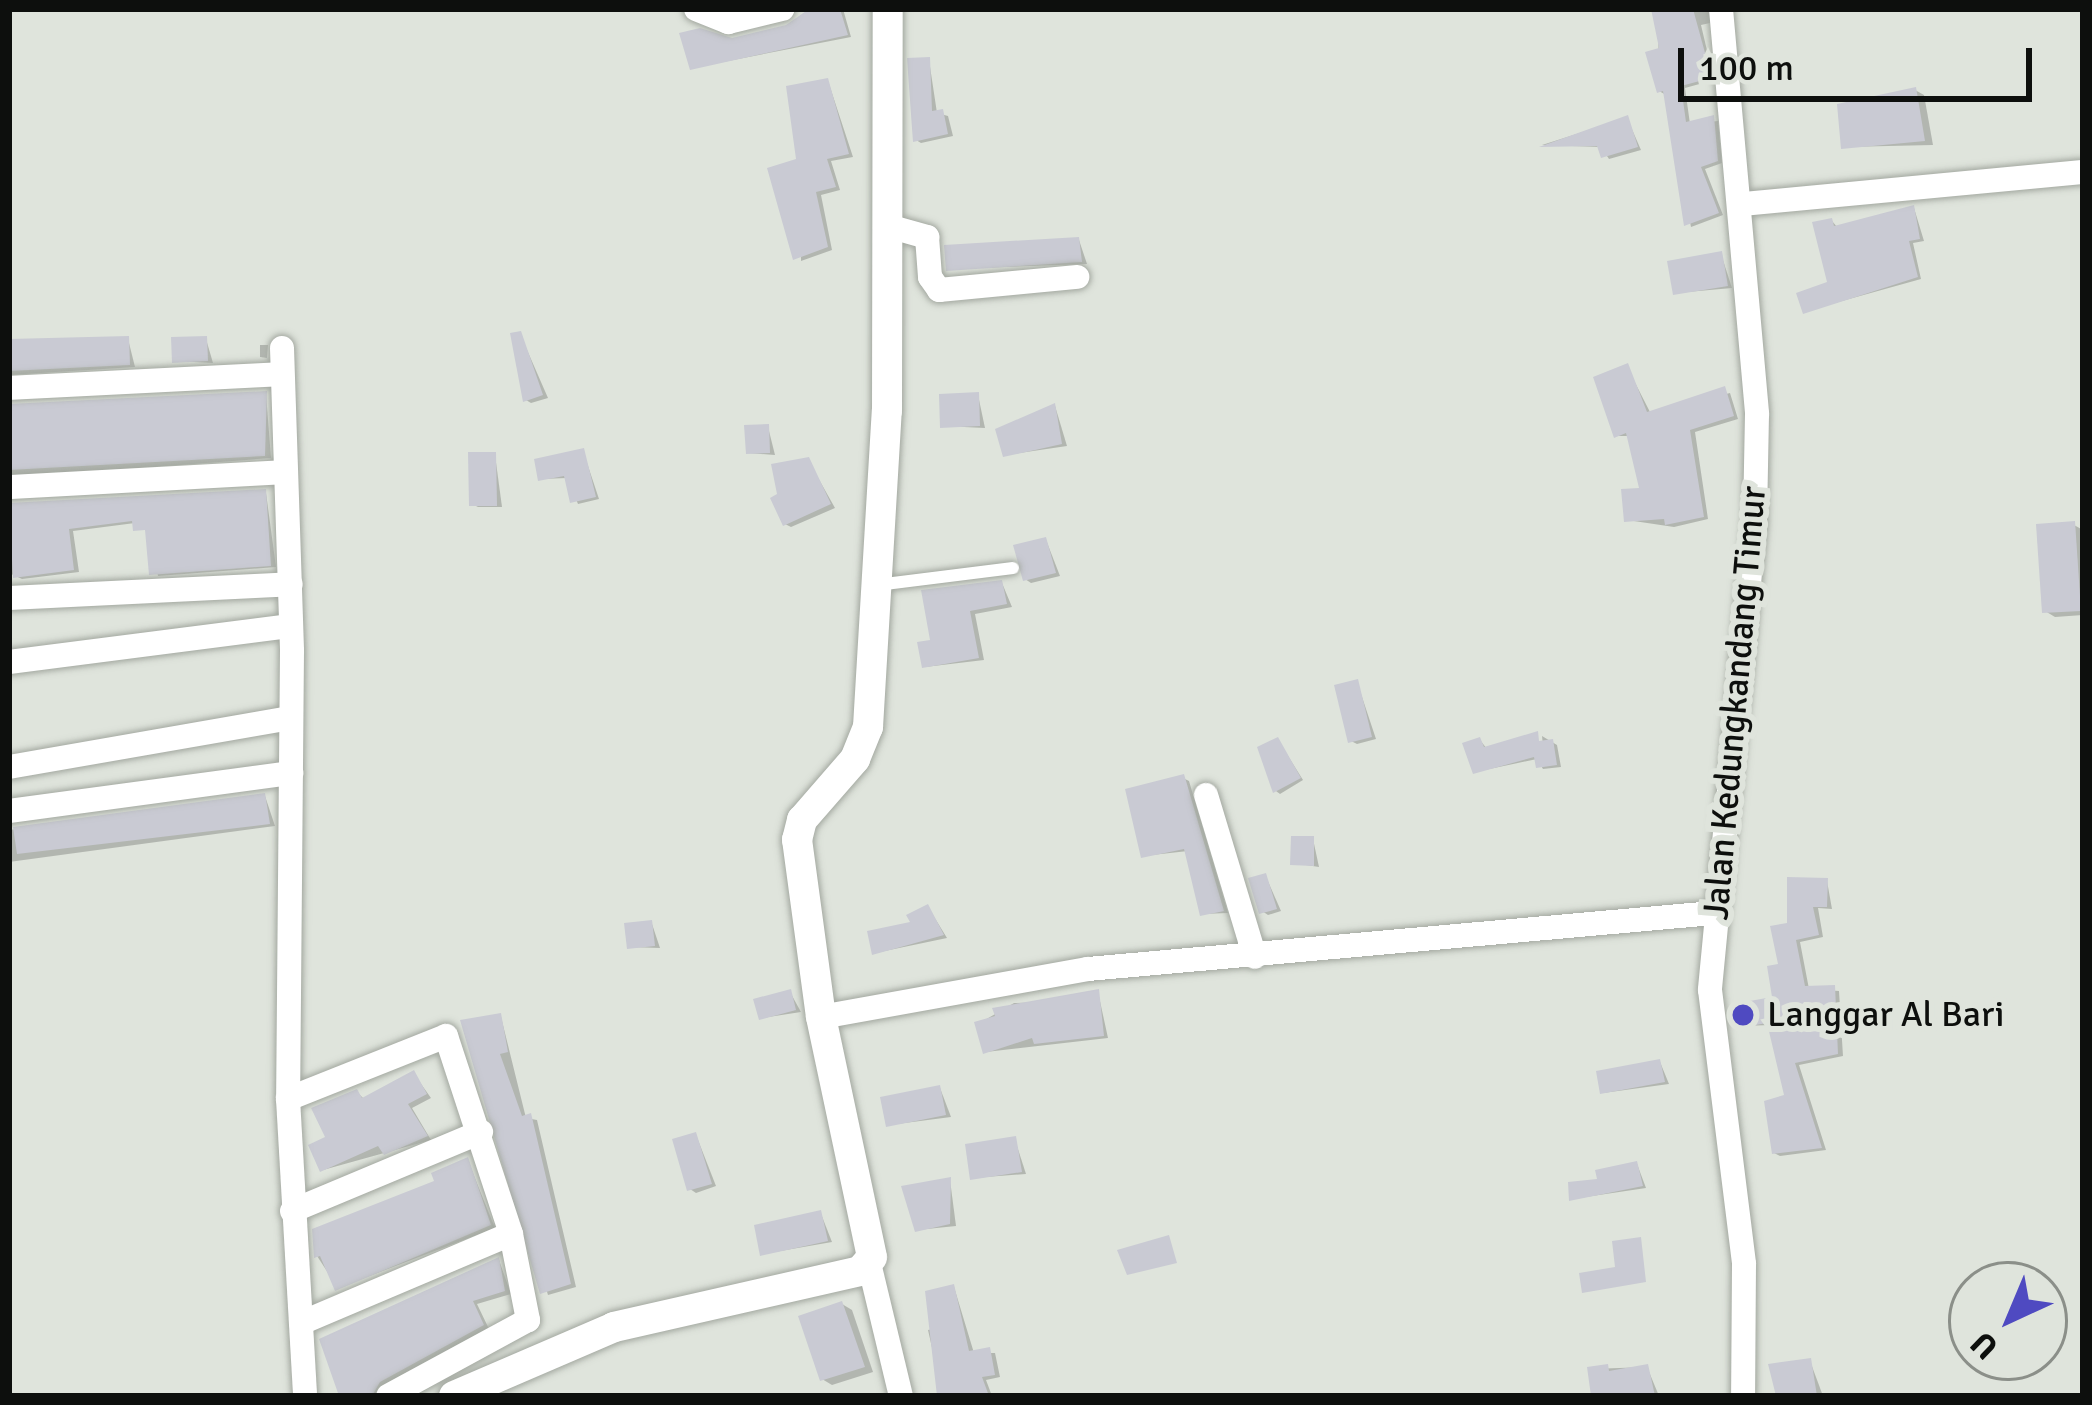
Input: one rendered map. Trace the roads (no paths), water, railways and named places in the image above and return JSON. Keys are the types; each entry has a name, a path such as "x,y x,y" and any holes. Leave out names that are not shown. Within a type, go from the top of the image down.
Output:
{"street":[{"path":"696,9 728,22 782,9"},
{"path":"888,9 888,226 875,585 863,747 802,820 796,840 821,1017 873,1244 869,1262 901,1396"},
{"name":"Jalan Kedungkandang Timur","path":"1721,9 1743,204 1757,484 1713,913 1717,1073 1744,1264 1743,1396"},
{"path":"1743,204 2083,172"},
{"path":"888,226 927,237 930,277 939,290 1077,277"},
{"path":"9,388 282,361 291,584 288,1099 305,1396"},
{"path":"9,487 284,472"},
{"path":"9,598 291,584"},
{"path":"9,662 291,626"},
{"path":"9,767 291,718"},
{"path":"9,811 291,773"},
{"path":"1206,795 1255,957"},
{"path":"821,1017 1088,969 1713,913"},
{"path":"288,1099 445,1035 481,1132 511,1234 528,1320 388,1396"},
{"path":"292,1211 481,1132"},
{"path":"301,1323 511,1234"},
{"path":"454,1396 614,1327 860,1271 869,1262"}],"lane":[{"path":"875,585 1013,568"}],"place":[{"name":"Langgar Al Bari","path":"1743,1015"}]}
